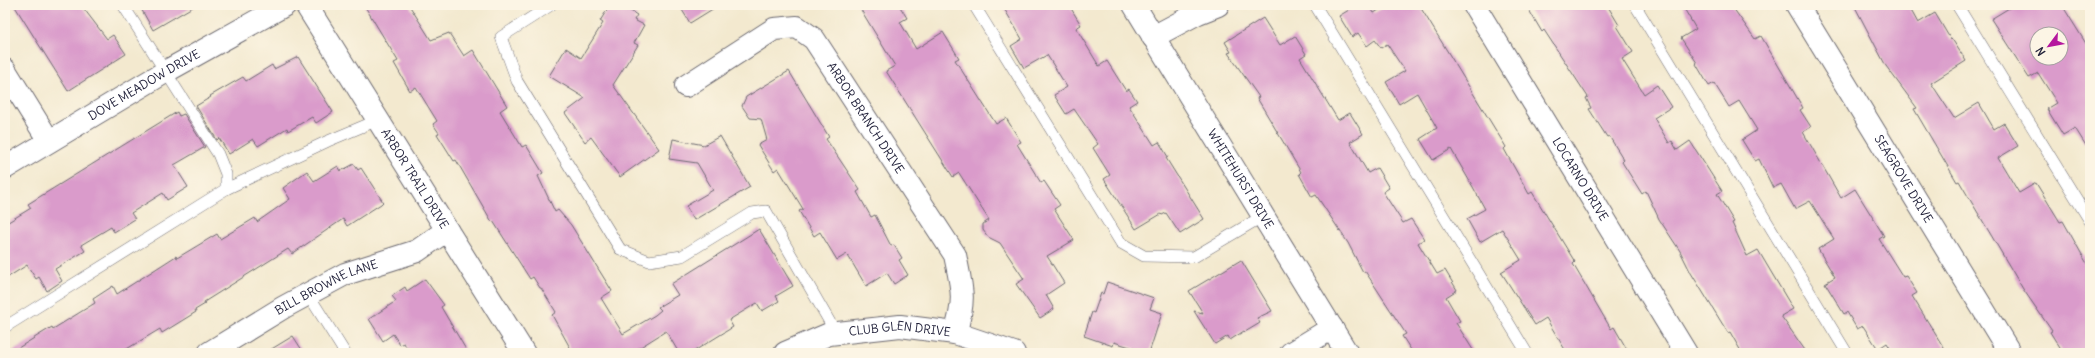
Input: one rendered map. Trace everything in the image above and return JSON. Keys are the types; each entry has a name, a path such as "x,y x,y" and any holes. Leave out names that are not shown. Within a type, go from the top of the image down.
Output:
{"street":[{"name":"DOVE MEADOW DRIVE","path":"5,168 164,72 285,5"},
{"name":"ARBOR TRAIL DRIVE","path":"306,5 524,353"},
{"name":"WHITEHURST DRIVE","path":"1134,5 1347,353"},
{"path":"1153,37 1198,13 1218,5"},
{"name":"LOCARNO DRIVE","path":"1474,5 1686,353"},
{"name":"SEAGROVE DRIVE","path":"1797,5 2010,353"},
{"name":"ARBOR BRANCH DRIVE","path":"686,86 774,29 797,27 814,39 955,255 963,293 961,313 955,333"},
{"path":"5,70 48,141"},
{"name":"BILL BROWNE LANE","path":"209,353 284,307 345,274 417,251 447,230"},
{"name":"CLUB GLEN DRIVE","path":"785,353 829,334 900,326 955,333 1014,353"},
{"path":"1291,353 1332,328"}],"lane":[{"path":"123,5 164,72 218,154 226,174 226,190"},
{"path":"551,5 501,37 517,81 620,249 649,261 682,256 752,213 766,211 836,333"},
{"path":"974,5 1121,243 1144,256 1194,257 1264,216"},
{"path":"1315,5 1527,353"},
{"path":"1635,5 1847,353"},
{"path":"1957,5 2090,221"},
{"path":"5,327 226,190 328,141 378,120"},
{"path":"308,294 345,353"}],"building":[{"path":"14,5 81,5 107,39 113,35 126,54 68,91"},
{"path":"139,5 196,5 153,30"},
{"path":"364,5 409,5 431,40 449,33 464,56 473,50 507,106 500,111 522,147 526,145 543,173 538,176 555,212 558,210 571,225 612,291 601,298 623,334 655,315 661,310 658,307 678,295 671,284 759,229 793,286 776,296 779,301 762,311 757,303 729,320 733,327 691,353 679,353 666,331 631,353 573,353 552,315 556,312 533,277 530,279 493,221 492,222 456,160 454,161 437,134 439,133 433,124 437,121 416,87 410,91 394,63 398,61"},
{"path":"610,5 621,5 637,15 634,20 644,25 634,43 638,45 613,85 659,149 620,177 591,137 585,142 565,113 585,98 549,76 566,48 581,58 603,23 600,21"},
{"path":"679,5 719,5 690,23"},
{"path":"858,5 899,5 907,18 900,22 916,49 943,32 959,58 955,60 996,124 1006,118 1021,142 1017,144 1041,183 1044,181 1060,205 1054,209 1074,240 1047,256 1064,283 1046,295 1054,309 1040,318 1016,284 1024,279 1000,243 988,237 983,230 983,224 989,220 959,173 953,177 886,71 895,66"},
{"path":"1002,5 1069,5 1081,25 1076,28 1099,66 1107,61 1126,91 1129,89 1137,101 1129,106 1154,145 1159,142 1168,157 1166,158 1204,219 1180,234 1166,213 1161,214 1136,229 1104,179 1110,175 1093,148 1098,144 1074,109 1066,114 1054,95 1067,87 1047,55 1024,68 1011,46 1022,39"},
{"path":"1357,5 1369,5 1374,13 1387,5 1419,5 1506,147 1504,149 1529,194 1532,192 1575,262 1573,264 1611,329 1614,327 1629,353 1567,353 1546,318 1535,325 1501,272 1521,260 1502,229 1480,242 1467,219 1485,209 1451,149 1433,160 1420,139 1437,128 1417,93 1399,104 1386,82 1405,71 1387,44 1381,48 1375,40 1367,46 1358,33 1352,37 1339,16"},
{"path":"1526,5 1607,5 1619,25 1617,26 1633,52 1622,59 1644,94 1657,85 1671,107 1654,118 1669,143 1672,141 1677,150 1690,141 1722,191 1717,194 1734,222 1732,223 1747,256 1758,250 1793,309 1781,316 1807,353 1742,353 1730,332 1728,333 1691,273 1680,251 1659,219 1646,191 1642,194 1622,162 1624,160 1609,136 1607,137 1589,109 1591,108 1586,98 1588,97 1544,30 1542,32"},
{"path":"1682,5 1731,5 1755,39 1761,36 1803,108 1800,110 1811,127 1803,132 1841,198 1855,189 1884,236 1879,239 1903,277 1906,276 1917,293 1912,296 1947,353 1893,353 1887,343 1878,349 1863,326 1857,329 1847,312 1844,314 1825,283 1835,277 1818,249 1834,239 1810,201 1795,209 1781,184 1773,188 1759,159 1755,161 1742,140 1757,130 1739,101 1729,107 1714,83 1709,86 1696,64 1697,63 1681,38 1696,29"},
{"path":"1854,5 1908,5 1918,23 1935,13 1951,40 1952,39 1966,61 1931,83 1954,118 1979,103 1994,129 2004,123 2018,146 1998,158 2019,193 2036,183 2060,222 2063,221 2090,269 2090,353 2063,353 2050,332 2052,331 2023,289 1959,181 1957,182 1914,109 1917,108 1886,66"},
{"path":"2014,5 2062,5 2090,50 2090,152 2075,128 2063,135 2047,109 2057,103 2038,73 2029,78 1991,19"},
{"path":"1263,18 1280,45 1295,36 1306,54 1300,58 1338,120 1350,113 1363,134 1350,142 1368,173 1377,168 1389,188 1383,192 1403,223 1411,219 1424,239 1418,243 1437,274 1445,270 1457,290 1446,297 1460,321 1456,323 1475,353 1413,353 1402,336 1406,334 1365,271 1363,272 1348,243 1316,195 1312,197 1299,174 1301,172 1257,98 1259,97 1228,53 1231,52 1225,42"},
{"path":"298,57 333,112 316,123 312,117 288,131 287,128 258,146 253,139 229,154 219,138 217,140 196,106 243,77 246,81 272,65 274,69"},
{"path":"789,71 829,137 826,139 860,190 857,192 871,217 875,215 891,246 894,245 902,258 899,260 908,275 894,284 887,273 866,286 847,254 837,260 820,232 814,236 799,211 803,209 778,168 774,171 758,145 767,140 761,119 750,118 742,106 746,97"},
{"path":"177,112 179,116 184,114 205,147 174,165 188,187 167,200 163,193 131,213 135,219 114,232 111,227 81,245 85,251 55,269 62,281 47,291 39,277 36,279 27,265 5,279 5,224 31,208 28,204"},
{"path":"720,136 750,187 694,220 686,206 713,190 697,163 669,159 673,139 704,145"},
{"path":"354,164 358,170 361,168 383,202 381,204 347,226 343,219 292,254 288,249 204,302 205,304 195,310 196,312 162,333 160,329 120,353 10,353 95,303 93,299 113,286 117,294 176,256 177,258 217,234 220,239 255,218 257,222 290,199 283,188 307,171 314,181 338,166 341,171"},
{"path":"1241,260 1272,311 1257,318 1260,323 1245,332 1244,331 1230,340 1228,336 1215,344 1194,311 1203,313 1189,291"},
{"path":"425,279 444,305 441,307 468,353 410,353 404,343 400,345 393,334 383,341 369,319 396,301 392,296 405,287 407,291"},
{"path":"1107,282 1154,298 1150,309 1162,313 1149,353 1114,342 1113,346 1084,336 1092,312 1094,313 1101,293 1103,294"},
{"path":"293,336 304,353 265,353"}]}
